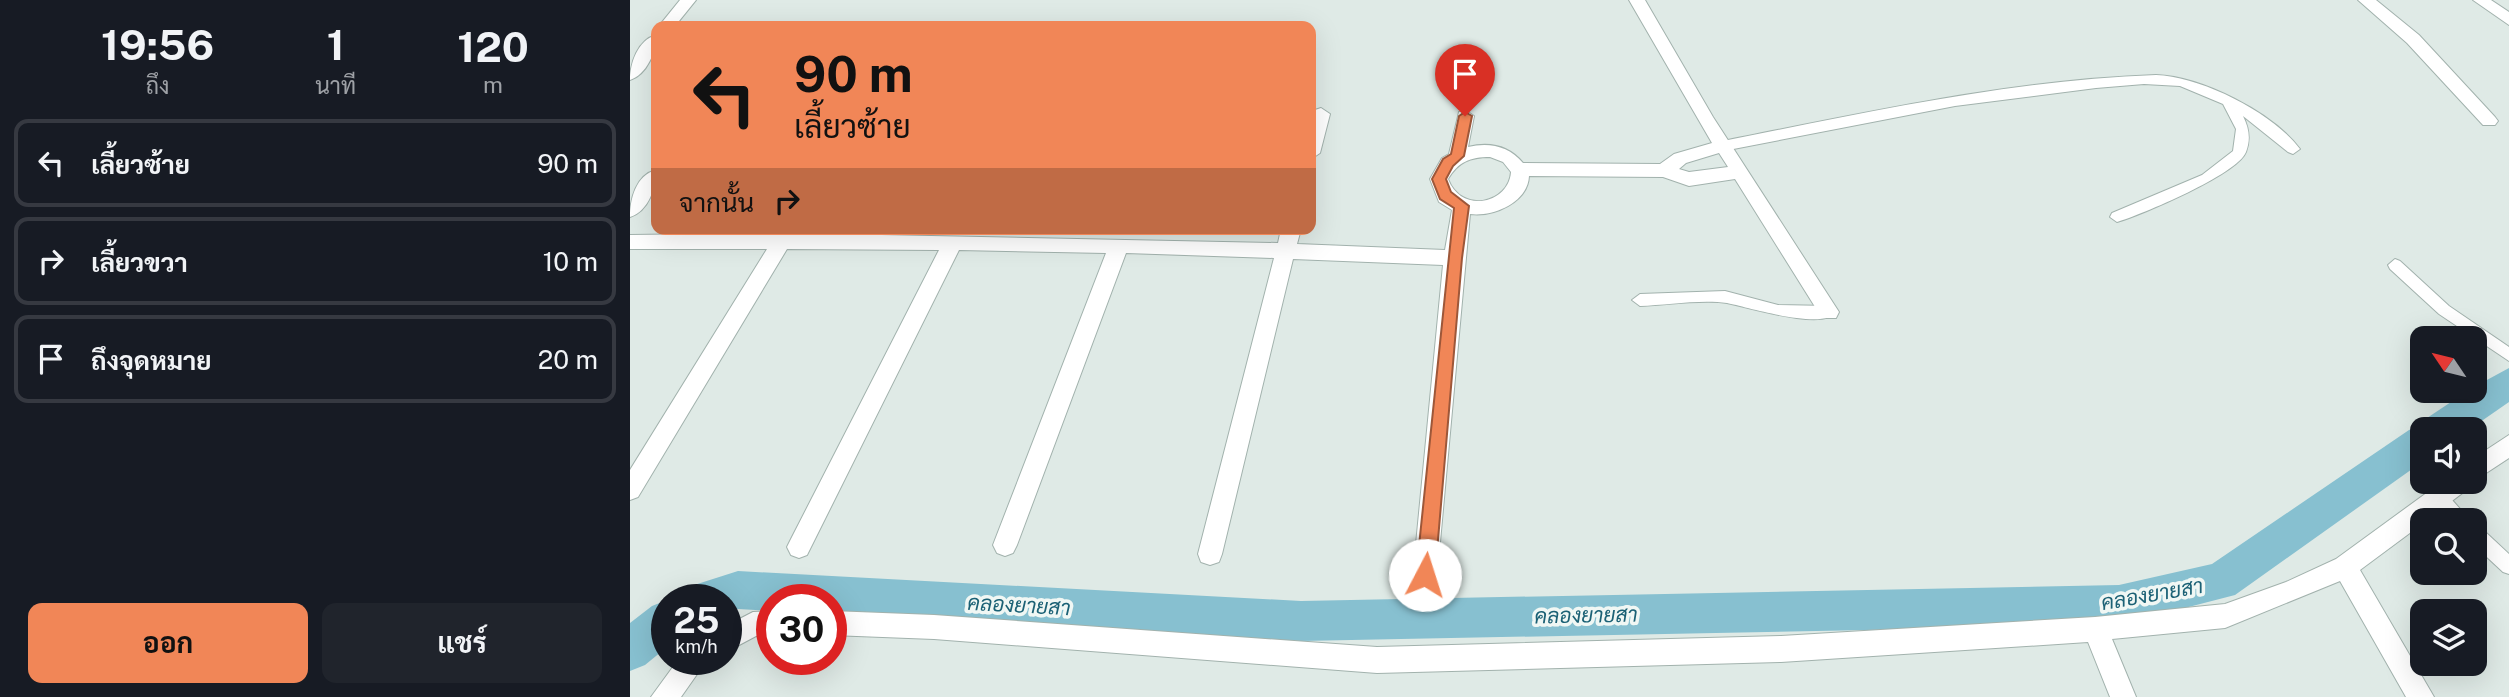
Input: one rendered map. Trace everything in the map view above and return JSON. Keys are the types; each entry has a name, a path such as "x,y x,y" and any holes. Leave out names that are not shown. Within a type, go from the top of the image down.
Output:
{"street":[{"path":"671,21 688,0"},
{"path":"1637,0 1723,146 1829,312"},
{"path":"2366,0 2413,39 2489,121"},
{"path":"2481,0 2509,20"},
{"path":"630,74 651,47"},
{"path":"1316,134 1321,114"},
{"path":"1457,156 1465,116"},
{"path":"1664,171 1680,158 1723,146"},
{"path":"1519,169 1518,187 1502,203 1489,207 1462,206 1445,195 1439,179 1448,163 1457,156 1468,152 1493,151 1504,155 1519,169 1664,171 1689,179 1742,172"},
{"path":"630,210 651,183"},
{"path":"1425,575 1454,258 1462,206"},
{"path":"630,242 778,236 1111,241 1288,240 1454,258"},
{"path":"630,490 778,236"},
{"path":"799,547 944,239"},
{"path":"1210,554 1288,240"},
{"path":"1005,545 1111,241"},
{"path":"2487,461 2509,445"},
{"path":"847,624 934,627 1377,660 1781,649 2095,629 2225,616 2346,567 2442,494"},
{"path":"2346,567 2421,697"},
{"path":"2095,629 2123,697"},
{"path":"664,697 682,675"}],"lane":[{"path":"1723,146 1935,105 2145,80 2189,83 2227,99 2270,128 2293,149"},
{"path":"2117,217 2207,178 2239,153 2243,129 2227,99"},
{"path":"2395,265 2444,310 2509,355"},
{"path":"1640,300 1724,298 1779,311 1829,312"},
{"path":"2438,497 2449,508"},
{"path":"2487,545 2509,566"}],"waterway":[{"name":"คลองยายสา","path":"2458,417 2509,383"},
{"name":"คลองยายสา","path":"742,590 1301,621 2119,605 2221,581 2410,449"},
{"name":"คลองยายสา","path":"630,650 651,633"}],"route":[{"path":"1425,575 1454,258 1462,206 1445,195 1439,179 1442,170 1457,156 1465,116"}]}
